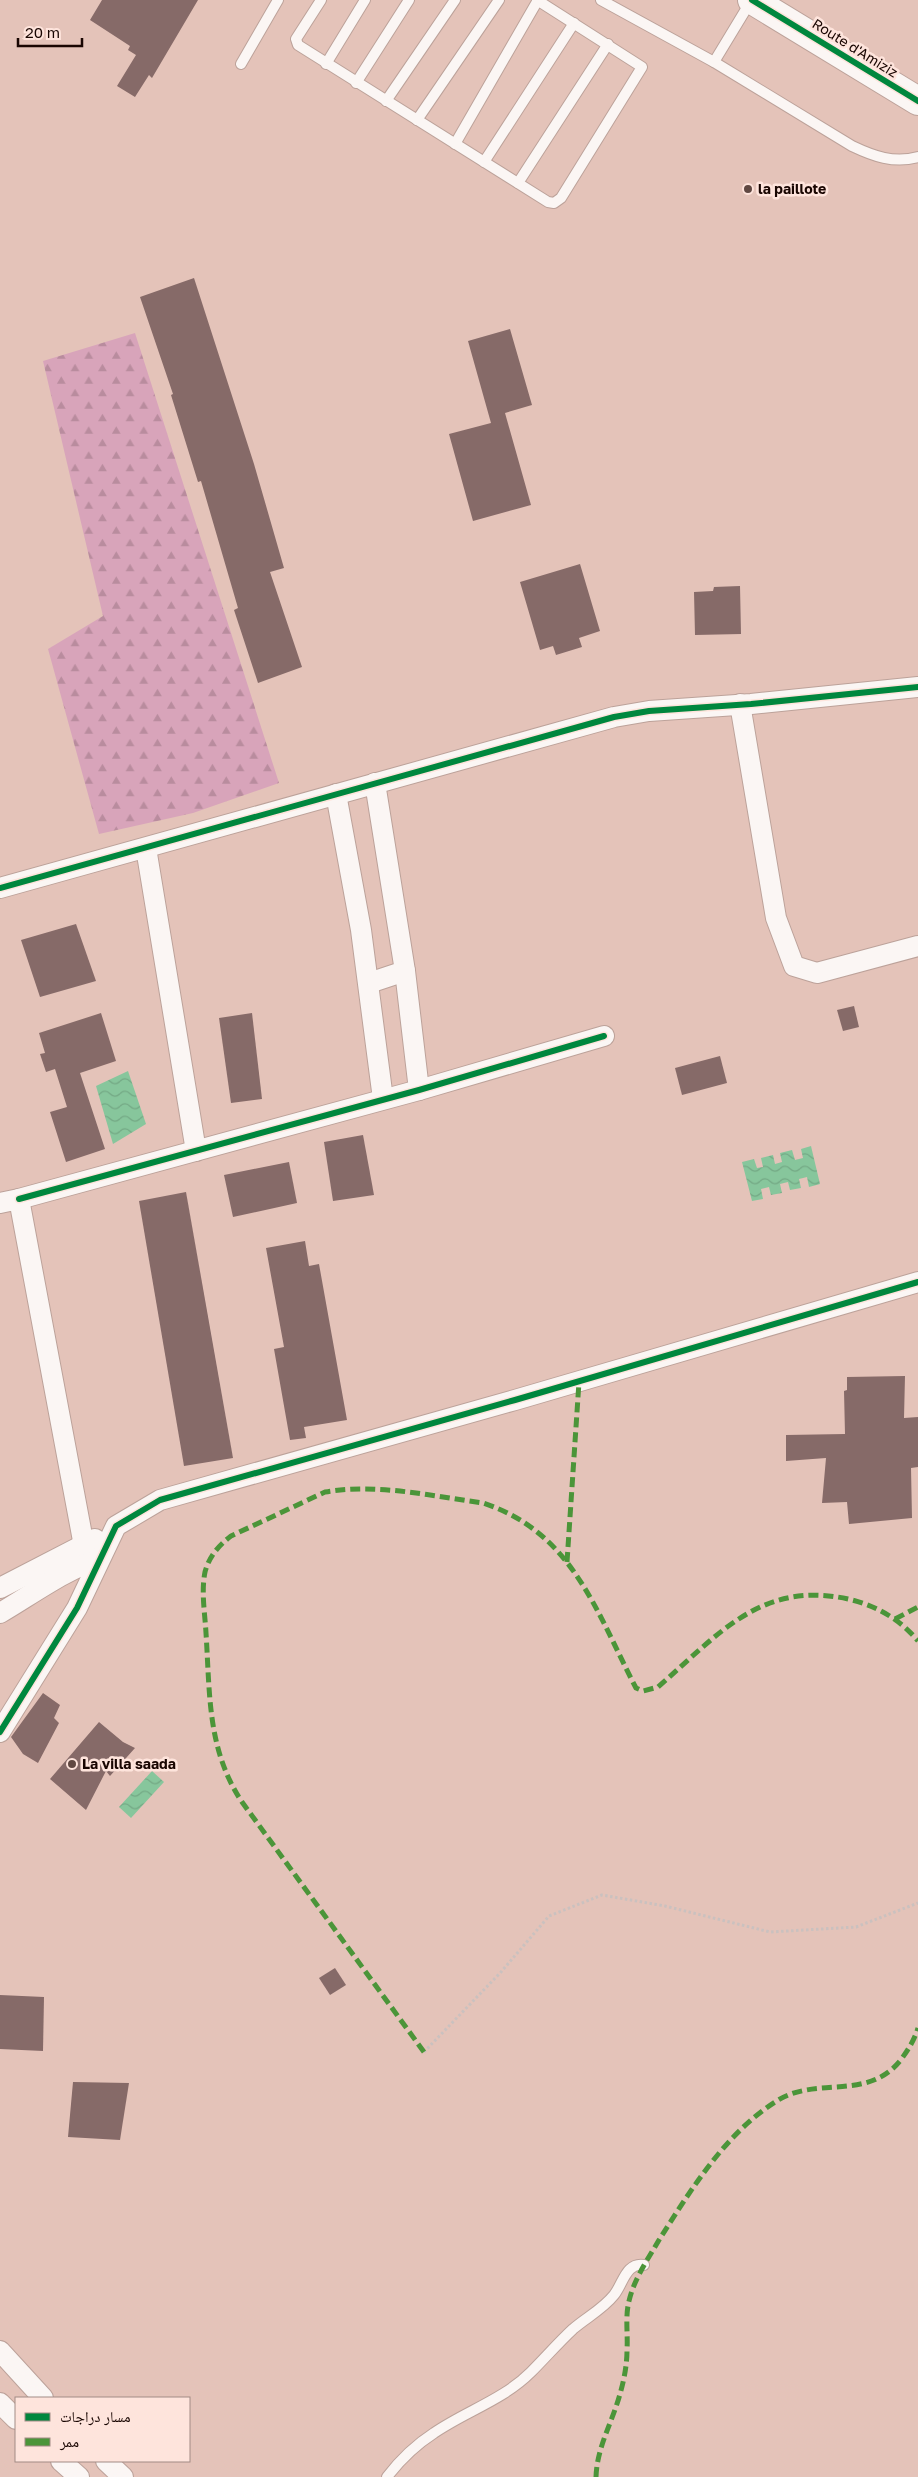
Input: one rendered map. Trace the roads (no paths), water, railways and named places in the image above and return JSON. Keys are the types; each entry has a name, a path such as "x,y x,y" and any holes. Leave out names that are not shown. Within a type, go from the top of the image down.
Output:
{"main road":[{"name":"Route d'Amiziz","path":"752,0 918,102"}],"street":[{"path":"0,888 614,717 649,711 918,687"},
{"path":"740,704 776,918 794,966 817,973 918,946"},
{"path":"375,783 405,971 419,1090"},
{"path":"336,794 369,983 383,1099"},
{"path":"146,848 196,1150"},
{"path":"369,983 405,971"},
{"path":"0,1732 77,1608 91,1556 10,1201 419,1090 604,1036"},
{"path":"0,1613 91,1556 116,1526 160,1500 515,1400 918,1282"},
{"path":"0,1588 91,1556"},
{"path":"0,2351 42,2397"},
{"path":"62,2462 79,2477"},
{"path":"107,2462 123,2477"}],"lane":[{"path":"241,64 278,0"},
{"path":"321,0 296,39 298,45 356,83 548,202 554,203 561,198 642,67 538,0 455,144"},
{"path":"326,64 365,0"},
{"path":"356,83 409,0"},
{"path":"386,101 455,0"},
{"path":"417,120 499,0"},
{"path":"601,0 714,62 852,146 875,157 895,160 918,157"},
{"path":"714,62 752,0"},
{"path":"484,162 574,23"},
{"path":"518,183 608,44"},
{"path":"387,2477 415,2447 435,2432 510,2390 531,2373 575,2327 600,2309 615,2294 626,2274 633,2266 644,2265"}],"water":[{"path":"128,1071 146,1124 113,1144 96,1086"},
{"path":"811,1146 820,1184 809,1187 807,1177 799,1179 801,1188 790,1190 788,1182 780,1184 782,1193 771,1195 769,1187 761,1189 763,1199 752,1201 742,1162 754,1159 757,1168 763,1167 761,1158 773,1155 775,1164 782,1162 780,1153 792,1150 795,1160 803,1158 801,1149"},
{"path":"152,1771 164,1782 131,1818 119,1807"}],"place":[{"name":"la paillote","path":"748,189"},
{"name":"La villa saada","path":"72,1764"}]}
